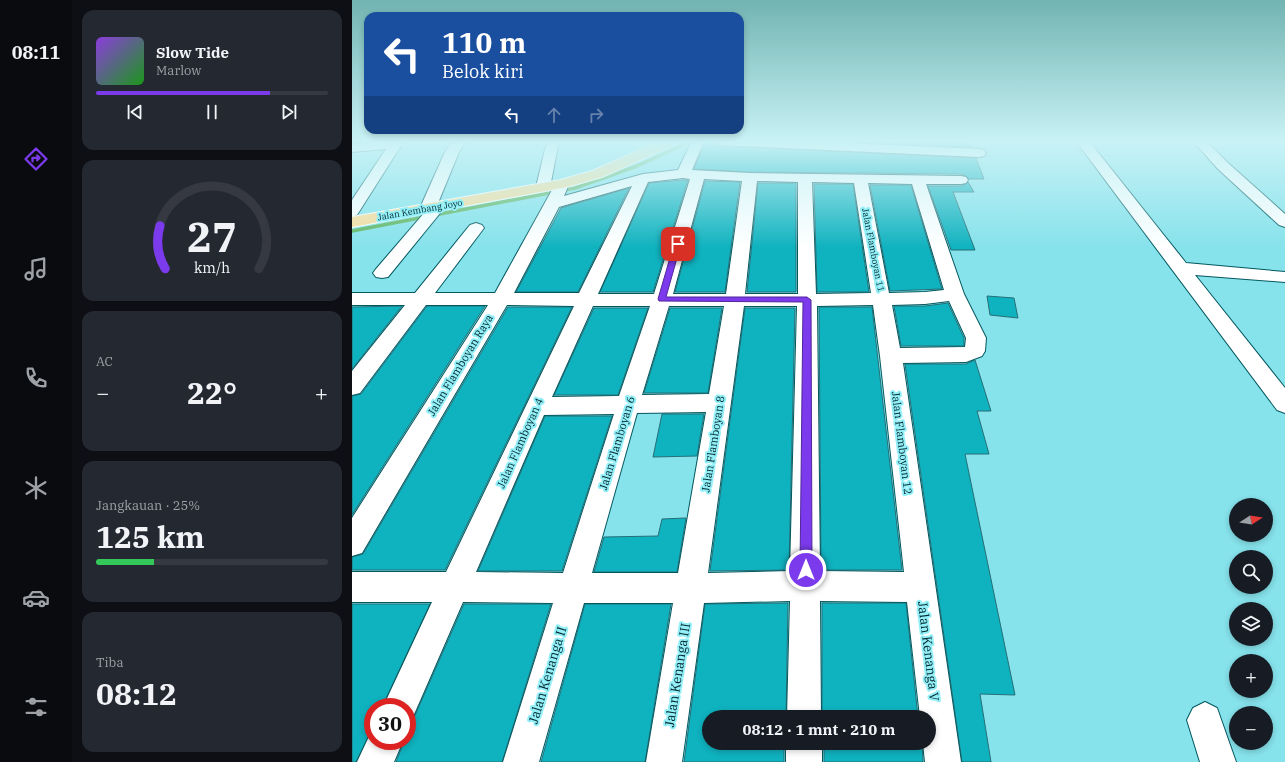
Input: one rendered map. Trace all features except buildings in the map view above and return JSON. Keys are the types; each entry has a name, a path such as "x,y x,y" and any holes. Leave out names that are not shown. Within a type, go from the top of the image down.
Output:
{"main road":[{"name":"Jalan Kembang Joyo","path":"352,222 432,208 552,192 591,177"}],"street":[{"path":"352,212 375,177"},
{"path":"382,272 432,208 443,177"},
{"name":"Jalan Flamboyan Raya","path":"352,543 501,300 552,192 552,177"},
{"path":"552,192 643,178 666,177"},
{"name":"Jalan Flamboyan 6","path":"574,588 628,404 662,299 690,177"},
{"path":"737,177 961,180"},
{"name":"Jalan Flamboyan 8","path":"690,588 720,403 750,177"},
{"path":"1109,177 1285,404"},
{"path":"1235,177 1285,222"},
{"name":"Jalan Flamboyan 4","path":"404,698 456,587 536,406 643,178"},
{"path":"804,710 807,300 805,178"},
{"name":"Jalan Flamboyan 11","path":"860,178 882,299"},
{"path":"891,356 966,355 975,351 976,338 955,294 918,182 912,179"},
{"path":"352,387 476,228"},
{"path":"1179,268 1285,277"},
{"path":"352,299 807,300 925,298 955,294"},
{"name":"Jalan Flamboyan 12","path":"882,299 891,356 921,587"},
{"path":"536,406 720,403"},
{"path":"352,587 921,587"},
{"name":"Jalan Kenanga V","path":"921,587 943,762"},
{"name":"Jalan Kenanga II","path":"521,762 574,588"},
{"name":"Jalan Kenanga III","path":"664,762 690,588"},
{"path":"1205,720 1218,762"},
{"path":"375,762 381,750"},
{"path":"804,750 804,762"}],"waterway":[{"path":"352,231 575,188 607,177"}],"route":[{"path":"678,244 662,299 807,300 806,570"}]}
